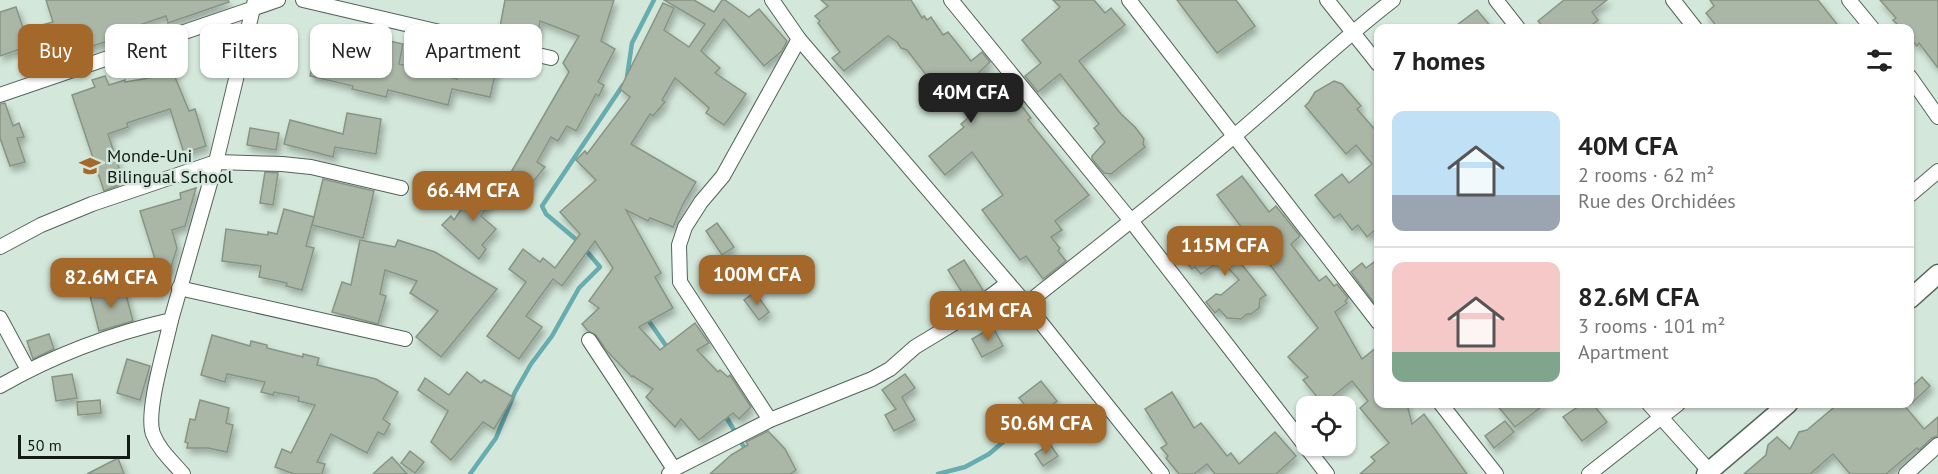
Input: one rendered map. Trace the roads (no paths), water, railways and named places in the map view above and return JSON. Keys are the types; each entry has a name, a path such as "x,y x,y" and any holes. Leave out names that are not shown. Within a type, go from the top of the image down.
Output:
{"main road":[{"path":"1914,295 1938,274"},
{"path":"1709,473 1783,408"}],"street":[{"path":"0,95 255,4 278,0"},
{"path":"303,0 551,58"},
{"path":"772,0 799,39 1026,304 1162,474"},
{"path":"951,0 1132,222 1327,474"},
{"path":"1129,0 1374,317"},
{"path":"1328,0 1374,59"},
{"path":"1026,304 1132,222 1235,136 1353,31 1393,0"},
{"path":"1496,0 1515,24"},
{"path":"1673,0 1692,24"},
{"path":"1849,0 1869,24"},
{"path":"183,474 160,449 152,432 150,416 179,288 216,162 255,4"},
{"path":"770,420 681,282 678,245 685,227 701,202 723,176 799,39"},
{"path":"1914,83 1938,117"},
{"path":"0,247 41,225 92,204 216,162 311,167 401,188"},
{"path":"1914,192 1938,171"},
{"path":"589,340 671,471 770,420 851,388 890,369 915,347 953,324 1008,283"},
{"path":"179,288 405,339"},
{"path":"0,318 28,370"},
{"path":"0,386 28,370 84,345 124,331 171,320"},
{"path":"1444,408 1496,474"},
{"path":"1652,408 1709,473"},
{"path":"1589,474 1673,408"},
{"path":"1906,474 1938,446"}],"waterway":[{"path":"627,77 632,43 654,0"},
{"path":"579,242 546,214 542,206 623,85"},
{"path":"470,474 496,438 515,392 531,364 552,336 579,288 600,267 584,248"},
{"path":"646,317 669,350"},
{"path":"725,415 747,452"},
{"path":"938,474 965,467 989,454 1009,437"}],"place":[{"name":"Monde-Uni Bilingual School","path":"90,166"}]}
